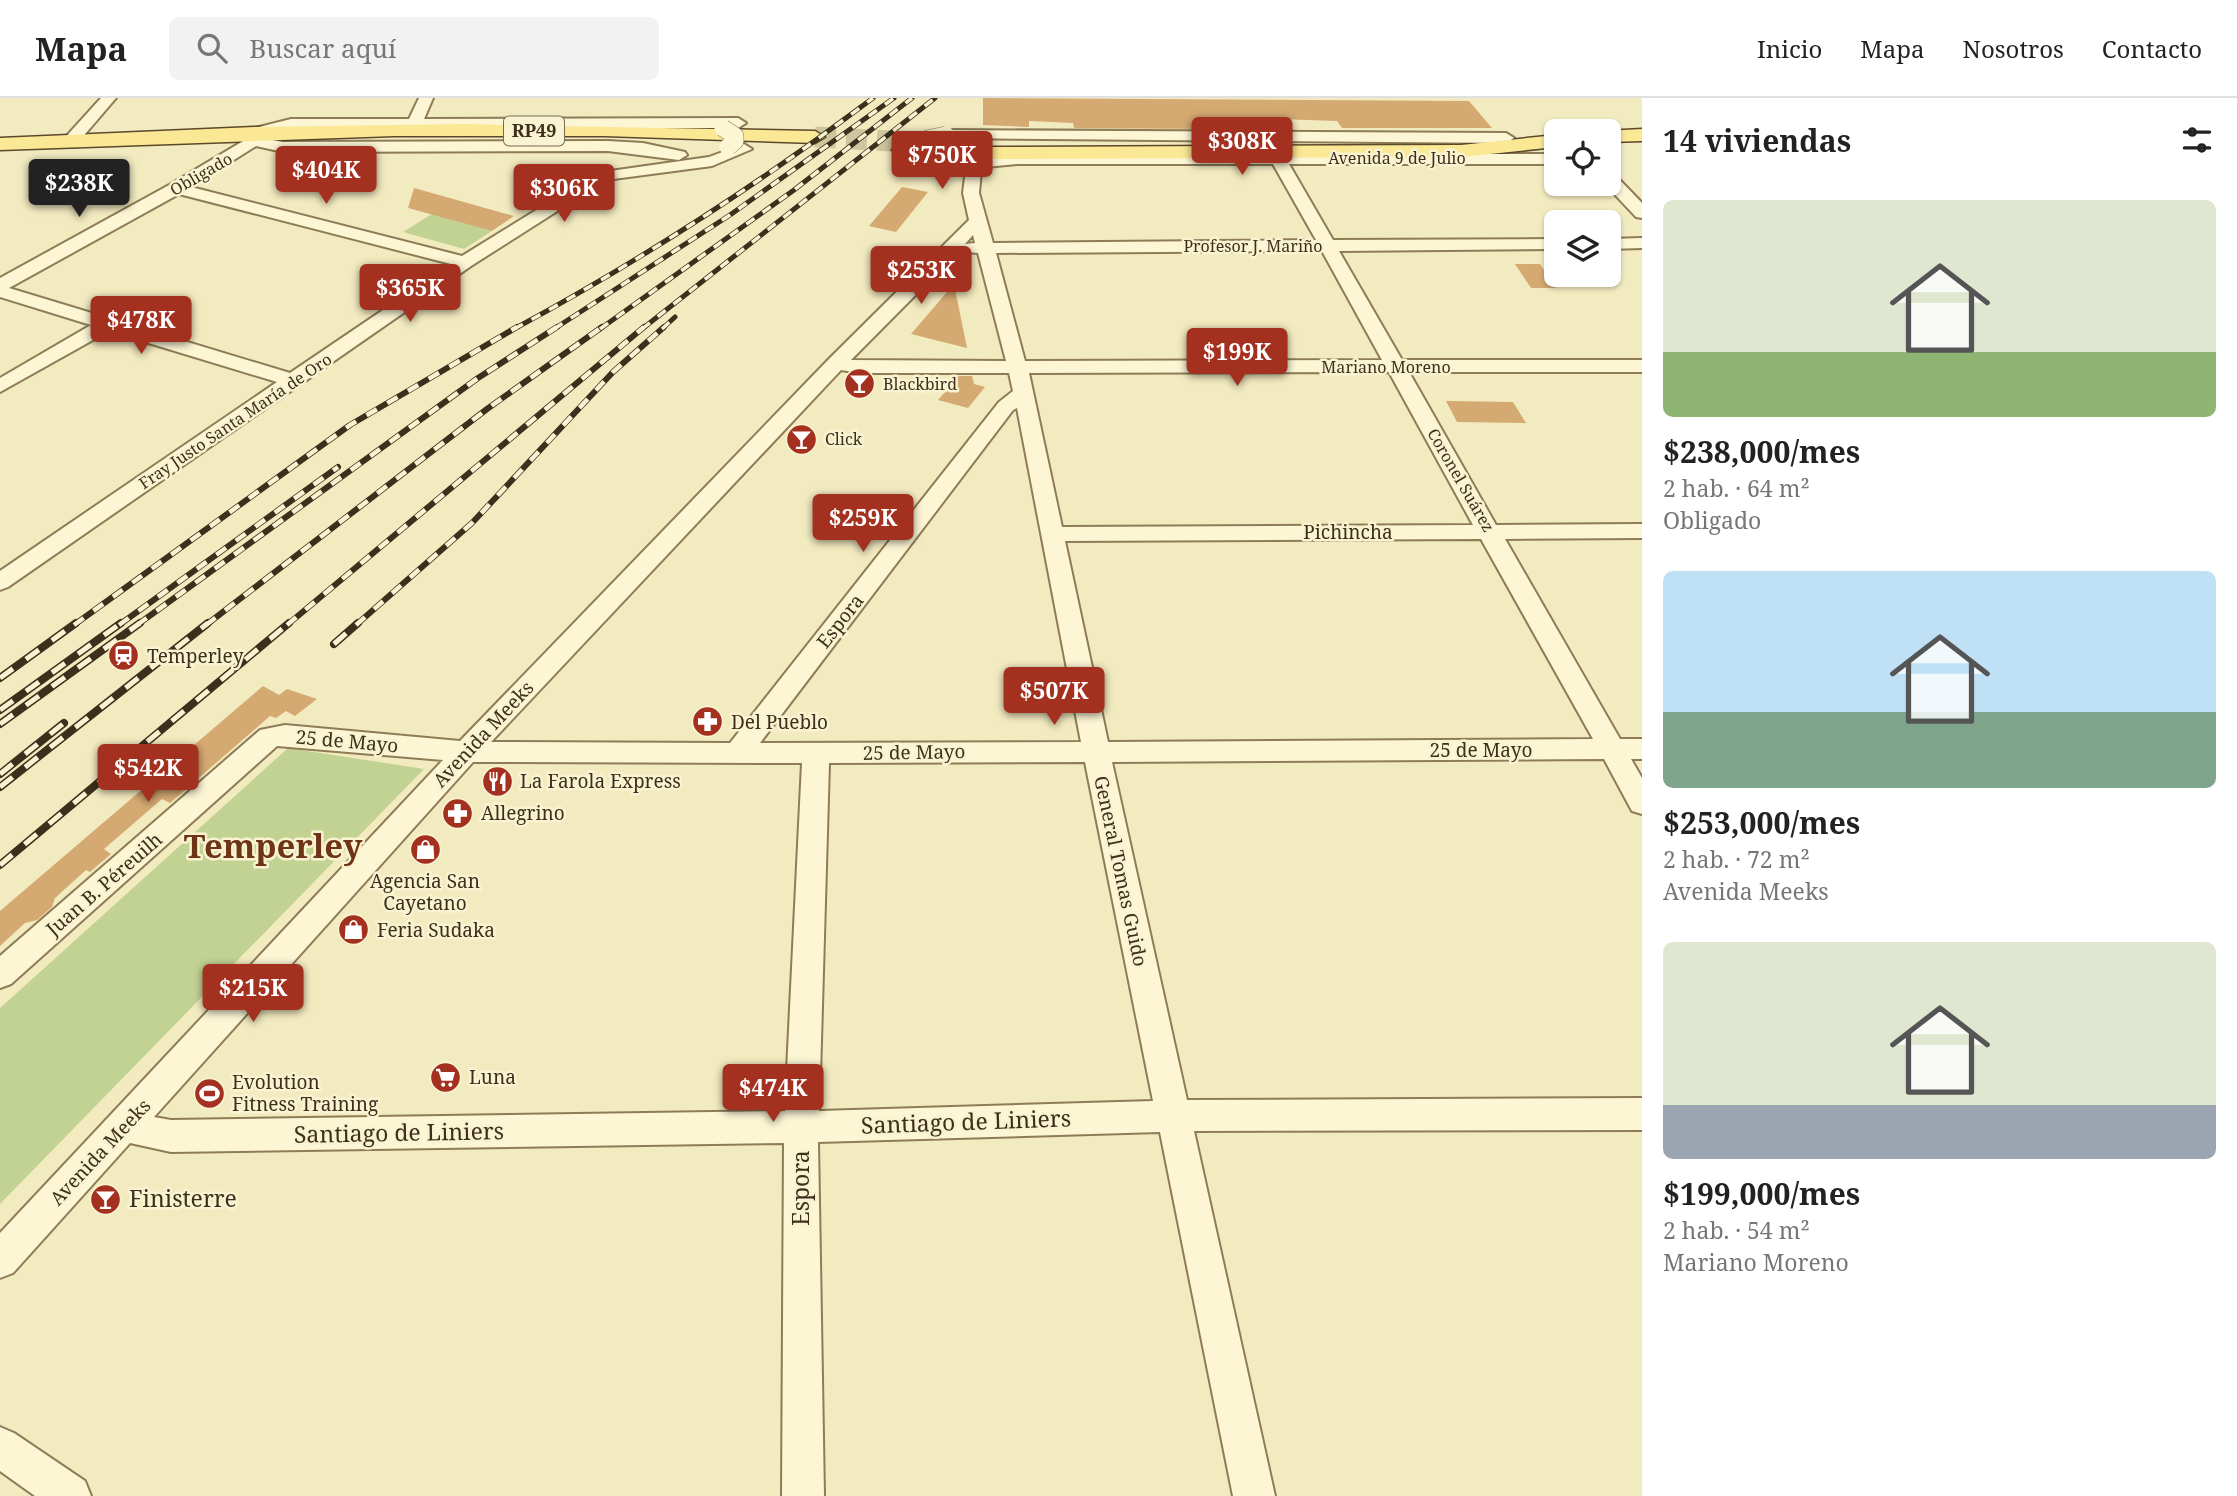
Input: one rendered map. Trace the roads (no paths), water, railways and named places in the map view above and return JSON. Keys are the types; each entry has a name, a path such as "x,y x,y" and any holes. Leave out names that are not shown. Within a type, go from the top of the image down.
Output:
{"main road":[{"path":"1621,136 1642,135"},
{"name":"RP49","path":"0,144 150,147 253,137 811,140"},
{"path":"906,146 1044,153 1461,151 1544,140"}],"street":[{"path":"77,144 109,98"},
{"path":"414,124 426,98"},
{"name":"Obligado","path":"0,285 177,188 253,137 290,124 731,121 752,137 736,148"},
{"name":"Avenida 9 de Julio","path":"1544,153 1507,143 946,135 927,139 918,146 918,153 933,163 956,165 984,161 1544,156"},
{"path":"253,137 283,147 608,146 643,148 679,155"},
{"name":"Fray Justo Santa María de Oro","path":"0,582 465,262 505,235 531,223 622,155 621,150 608,146"},
{"path":"596,176 639,161 736,148"},
{"path":"596,176 712,161 736,148"},
{"name":"Coronel Suárez","path":"1278,158 1642,803"},
{"path":"971,193 973,170 984,161"},
{"path":"933,163 958,179 971,193"},
{"path":"177,188 465,262"},
{"path":"1621,191 1642,213"},
{"name":"General Tomas Guido","path":"971,193 1021,380 1096,751 1254,1496"},
{"name":"Profesor J. Mariño","path":"950,248 983,234 1327,246 1544,244"},
{"name":"Avenida Meeks","path":"0,1260 466,752 836,363 950,248 983,234"},
{"path":"1621,244 1642,243"},
{"path":"0,291 293,381"},
{"path":"0,386 107,324"},
{"name":"Mariano Moreno","path":"836,363 1021,380 1396,366 1642,366"},
{"name":"Espora","path":"737,753 1006,406 1021,380"},
{"name":"Pichincha","path":"1054,534 1642,531"},
{"name":"25 de Mayo","path":"270,737 285,735 466,752 1642,750"},
{"name":"Juan B. Péreuilh","path":"0,975 270,737"},
{"name":"Espora","path":"803,1496 800,1126 816,753"},
{"name":"Santiago de Liniers","path":"124,1126 171,1136 800,1126 1173,1116 1642,1114"},
{"path":"0,1447 70,1496"}],"tunnel":[{"path":"815,137 911,142"}],"railway":[{"path":"514,329 698,220 787,161 873,98"},
{"path":"554,329 730,215 894,98"},
{"path":"600,329 794,190 912,98"},
{"path":"642,329 935,98"},
{"path":"662,329 675,317"},
{"path":"74,625 350,425 517,327"},
{"path":"137,625 478,378 557,327"},
{"path":"206,625 487,409 602,327"},
{"path":"287,625 644,327"},
{"path":"356,625 472,523 613,372 664,327"},
{"path":"119,625 338,467"},
{"path":"0,678 76,623"},
{"path":"0,710 121,623"},
{"path":"0,724 140,623"},
{"path":"0,787 208,623"},
{"path":"0,865 289,623"},
{"path":"334,644 358,623"},
{"path":"0,774 64,723"}],"place":[{"name":"Blackbird","path":"860,384"},
{"name":"Click","path":"802,439"},
{"name":"Temperley","path":"124,656"},
{"name":"Del Pueblo","path":"708,722"},
{"name":"La Farola Express","path":"497,781"},
{"name":"Allegrino","path":"458,813"},
{"name":"Agencia San Cayetano","path":"425,850"},
{"name":"Feria Sudaka","path":"354,930"},
{"name":"Luna","path":"446,1077"},
{"name":"Evolution Fitness Training","path":"209,1093"},
{"name":"Finisterre","path":"106,1199"}],"district":[{"name":"Temperley","path":"273,846"}]}
